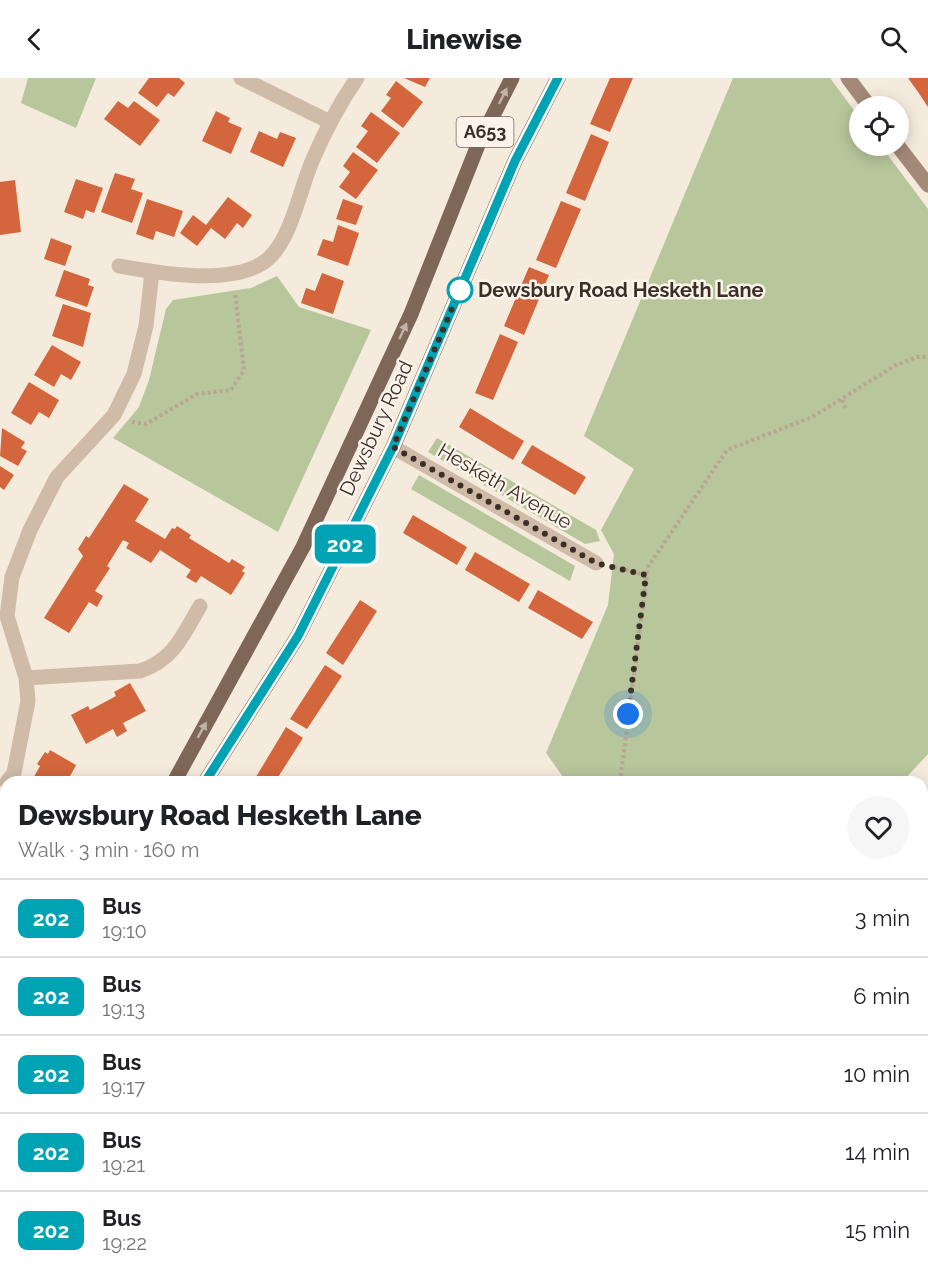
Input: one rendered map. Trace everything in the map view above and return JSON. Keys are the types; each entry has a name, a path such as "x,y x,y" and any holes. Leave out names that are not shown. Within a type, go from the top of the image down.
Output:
{"main road":[{"name":"Dewsbury Road","path":"177,776 303,547 411,314 478,145 512,78"},
{"name":"Dewsbury Road","path":"209,776 298,636 393,447 515,161 558,78"}],"street":[{"path":"241,78 330,122"},
{"path":"119,266 182,276 232,273 266,261 279,247 312,160 330,122 357,78"},
{"path":"848,78 862,96"},
{"path":"906,156 928,185"},
{"path":"12,776 28,700 26,678 7,616 12,578 30,530 57,477 114,415 134,374 146,326 152,272"},
{"name":"Hesketh Avenue","path":"393,447 596,563"},
{"path":"26,678 140,671 157,665 172,653 200,606"}],"path":[{"path":"146,424 197,394 231,390 244,370 232,273"},
{"path":"621,776 648,567 727,450 812,417 896,364 917,357 928,357"},
{"path":"842,400 846,410"},
{"path":"596,563 646,575"}],"green space":[{"path":"28,78 96,78 76,128 21,103"},
{"path":"733,78 830,78 849,104 849,156 888,156 928,209 928,754 908,776 562,776 546,753 608,605 614,554 601,530 634,469 584,436"},
{"path":"277,276 299,307 371,330 278,532 113,438 139,407 149,380 166,309 173,300 251,288"},
{"path":"437,438 596,530 600,541 585,544 428,452"},
{"path":"419,475 575,566 570,581 411,489"}],"building":[{"path":"149,78 179,78 185,83 174,97 168,93 157,107 138,93"},
{"path":"404,78 430,78 425,87"},
{"path":"610,78 633,78 610,132 590,124"},
{"path":"908,78 928,78 928,107 918,92"},
{"path":"396,81 423,102 403,128 381,111 391,98 386,95"},
{"path":"118,101 128,108 134,101 160,120 140,146 104,119"},
{"path":"216,111 230,118 228,122 242,128 231,154 202,141"},
{"path":"371,112 400,133 377,163 356,147 368,131 361,126"},
{"path":"259,131 277,139 280,132 296,138 283,167 250,152"},
{"path":"591,134 609,142 585,201 566,193"},
{"path":"353,152 378,170 356,199 339,187 350,172 343,166"},
{"path":"115,173 135,179 131,189 143,193 132,223 101,212"},
{"path":"76,179 103,188 94,213 86,210 83,219 64,212"},
{"path":"15,180 21,232 0,235 0,182"},
{"path":"228,197 252,215 243,228 237,223 225,239 211,228 197,246 180,233 193,215 206,225"},
{"path":"147,199 183,211 174,237 156,231 153,240 136,234"},
{"path":"343,199 363,206 356,225 336,219"},
{"path":"561,201 581,209 556,268 536,260"},
{"path":"338,225 359,233 348,266 317,255 323,239 333,242"},
{"path":"51,238 72,246 65,266 44,259"},
{"path":"529,267 549,275 524,335 504,326"},
{"path":"64,270 90,279 88,285 94,287 87,307 55,296"},
{"path":"322,273 344,281 333,314 301,303 306,288 315,291"},
{"path":"63,304 91,313 83,347 52,336"},
{"path":"500,334 518,342 493,400 475,393"},
{"path":"52,345 81,362 71,380 61,374 54,387 34,375"},
{"path":"29,382 59,400 49,418 39,412 31,425 11,413"},
{"path":"470,408 524,441 513,460 459,427"},
{"path":"2,428 25,442 21,448 27,451 18,466 0,456"},
{"path":"532,445 586,477 575,495 521,463"},
{"path":"0,466 14,475 4,490 0,487"},
{"path":"124,484 149,499 135,521 165,539 172,528 175,529 177,526 191,535 189,538 229,563 232,559 245,567 242,571 245,573 231,595 201,576 196,583 186,577 191,570 160,550 151,563 126,548 129,543 123,540 107,566 110,568 95,591 103,596 97,607 89,602 69,633 44,618 83,556 78,549 86,536 89,538"},
{"path":"413,515 467,547 457,565 403,533"},
{"path":"475,552 530,584 519,602 465,570"},
{"path":"538,590 593,622 582,639 528,608"},
{"path":"360,600 377,611 343,665 326,653"},
{"path":"325,665 342,676 307,729 290,719"},
{"path":"130,683 146,711 123,723 127,731 117,737 113,729 86,744 71,715 88,706 90,710 116,696 114,692"},
{"path":"286,727 303,738 279,776 257,776"},
{"path":"50,750 76,765 70,776 34,776 40,766 37,764 45,752 48,754"}],"bus line":[{"name":"202","path":"209,776 298,636 393,447 515,161 558,78"}],"place":[{"name":"Dewsbury Road Hesketh Lane","path":"460,290"}],"route":[{"path":"460,290 393,447 596,563 646,575 628,714"}]}
